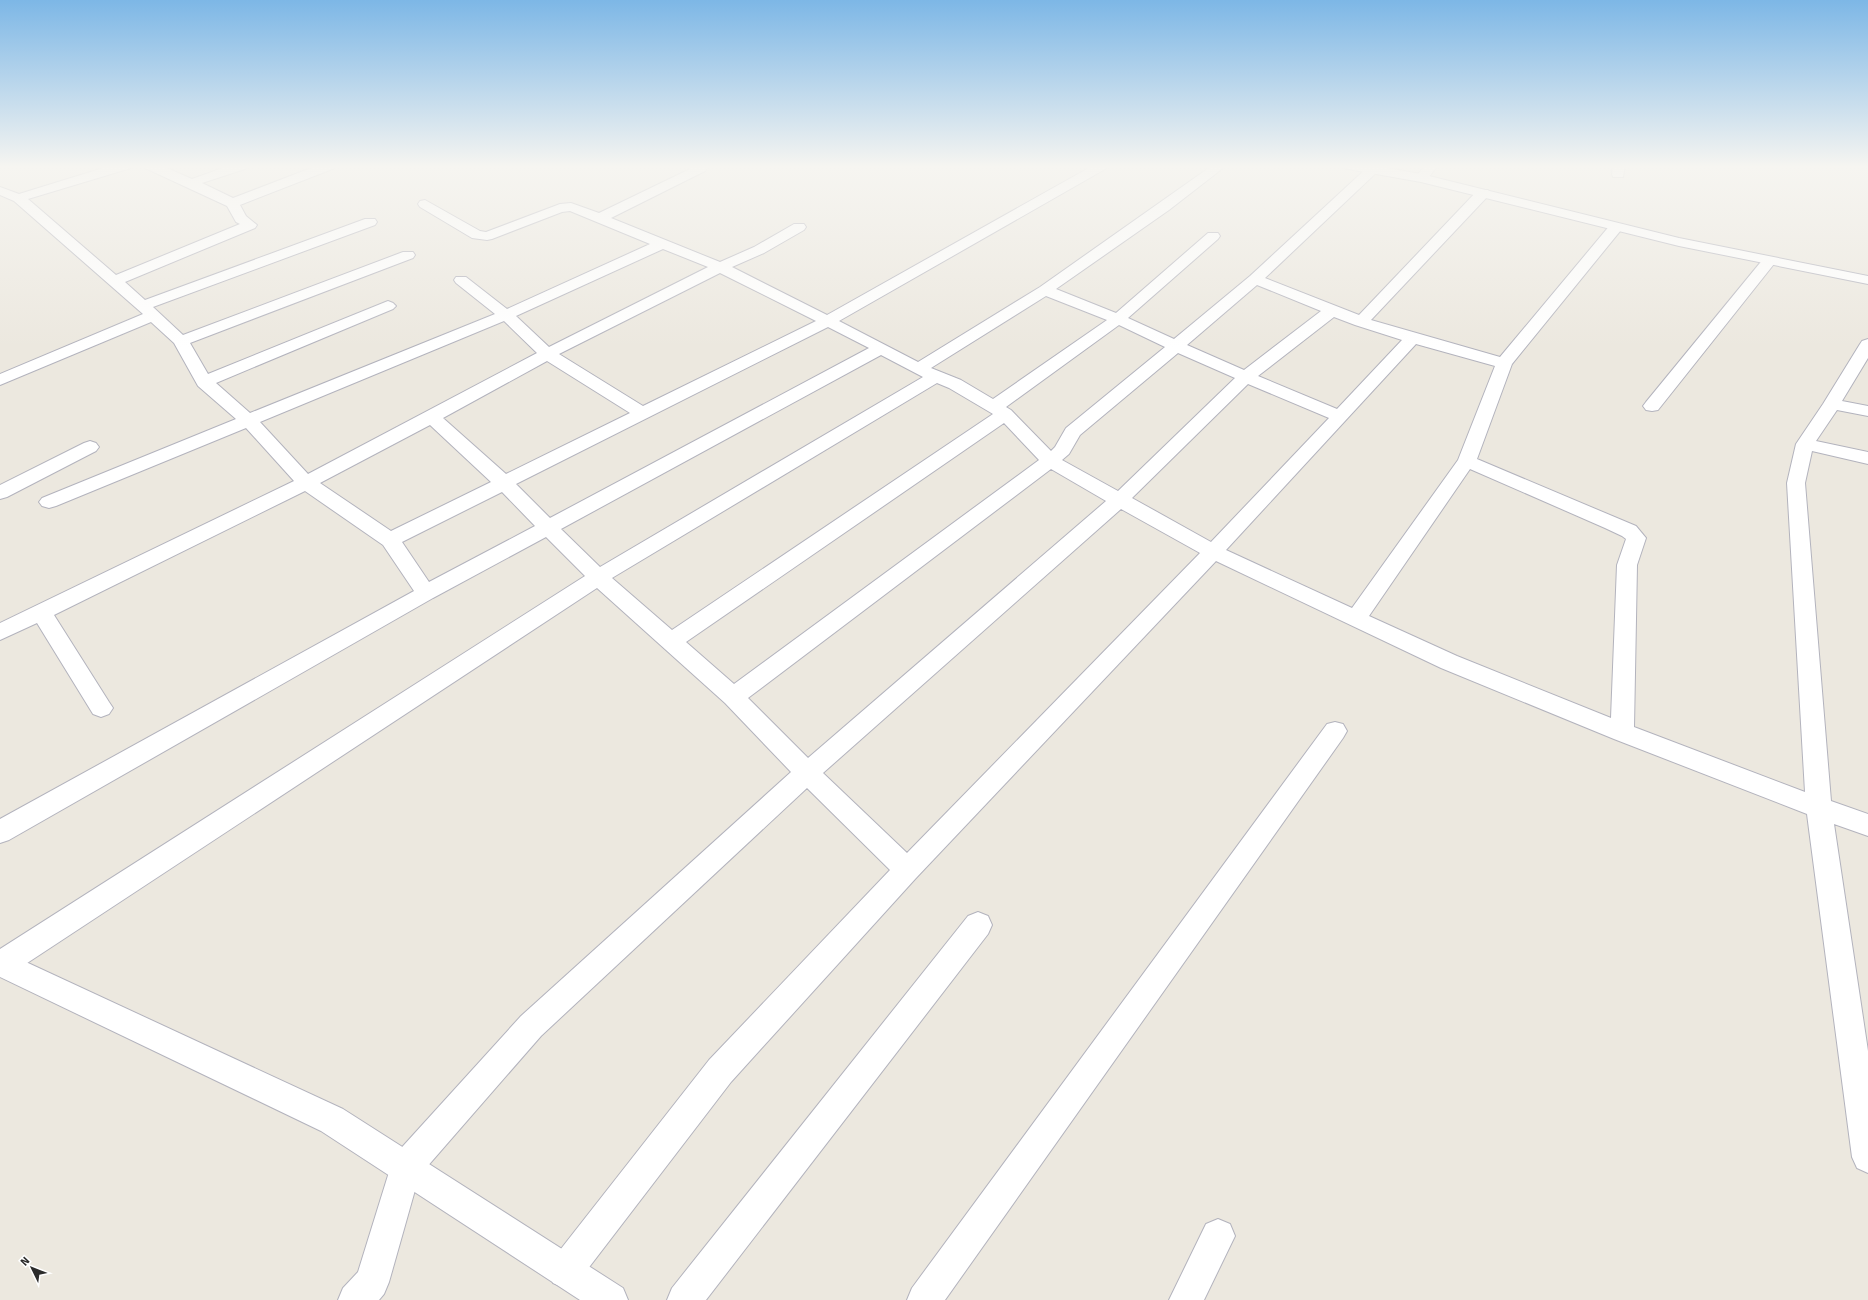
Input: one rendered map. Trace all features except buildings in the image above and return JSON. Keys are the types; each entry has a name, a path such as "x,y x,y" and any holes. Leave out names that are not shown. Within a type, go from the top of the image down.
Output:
{"street":[{"path":"51,226 182,341 204,382 249,421 306,483 390,540 426,593"},
{"path":"115,281 248,226"},
{"path":"0,380 148,311 361,226"},
{"path":"461,226 477,235 487,236 514,226"},
{"path":"618,226 720,267 881,348 926,373 955,384 999,410 1050,461 1213,552 1449,662 1622,732 1819,808 1868,825"},
{"path":"390,540 828,321 996,226"},
{"path":"1,964 598,577 926,373 1136,226"},
{"path":"733,697 1050,461 1063,450 1072,432 1255,279 1312,226"},
{"path":"1361,322 1452,226"},
{"path":"1356,619 1467,461 1504,363 1616,226 1679,242 1868,280"},
{"path":"0,632 306,483 432,417 547,354 720,267 759,250 799,227"},
{"path":"670,642 999,410 1118,318 1213,236"},
{"path":"49,502 506,315 661,244"},
{"path":"182,341 408,255"},
{"path":"1652,406 1769,261"},
{"path":"1255,279 1361,322 1504,363"},
{"path":"461,280 506,315 547,354 642,413"},
{"path":"1045,290 1118,318 1246,377 1340,416"},
{"path":"204,382 388,306"},
{"path":"356,1300 372,1282 405,1167 531,1026 807,773 1119,500 1246,377 1333,310"},
{"path":"565,1271 720,1072 907,870 1213,552 1413,338"},
{"path":"1868,344 1832,404 1805,444 1796,483 1819,808 1868,1158"},
{"path":"0,832 426,593 881,348"},
{"path":"1832,404 1868,411"},
{"path":"432,417 504,483 598,577 733,697 807,773 907,870"},
{"path":"1805,444 1868,458"},
{"path":"0,493 90,447"},
{"path":"1467,461 1612,523 1629,531 1636,538 1627,565 1622,732"},
{"path":"41,611 101,708"},
{"path":"924,1300 1335,731"},
{"path":"684,1300 978,925"},
{"path":"1,964 332,1120 611,1300"},
{"path":"1186,1300 1218,1236"}]}
